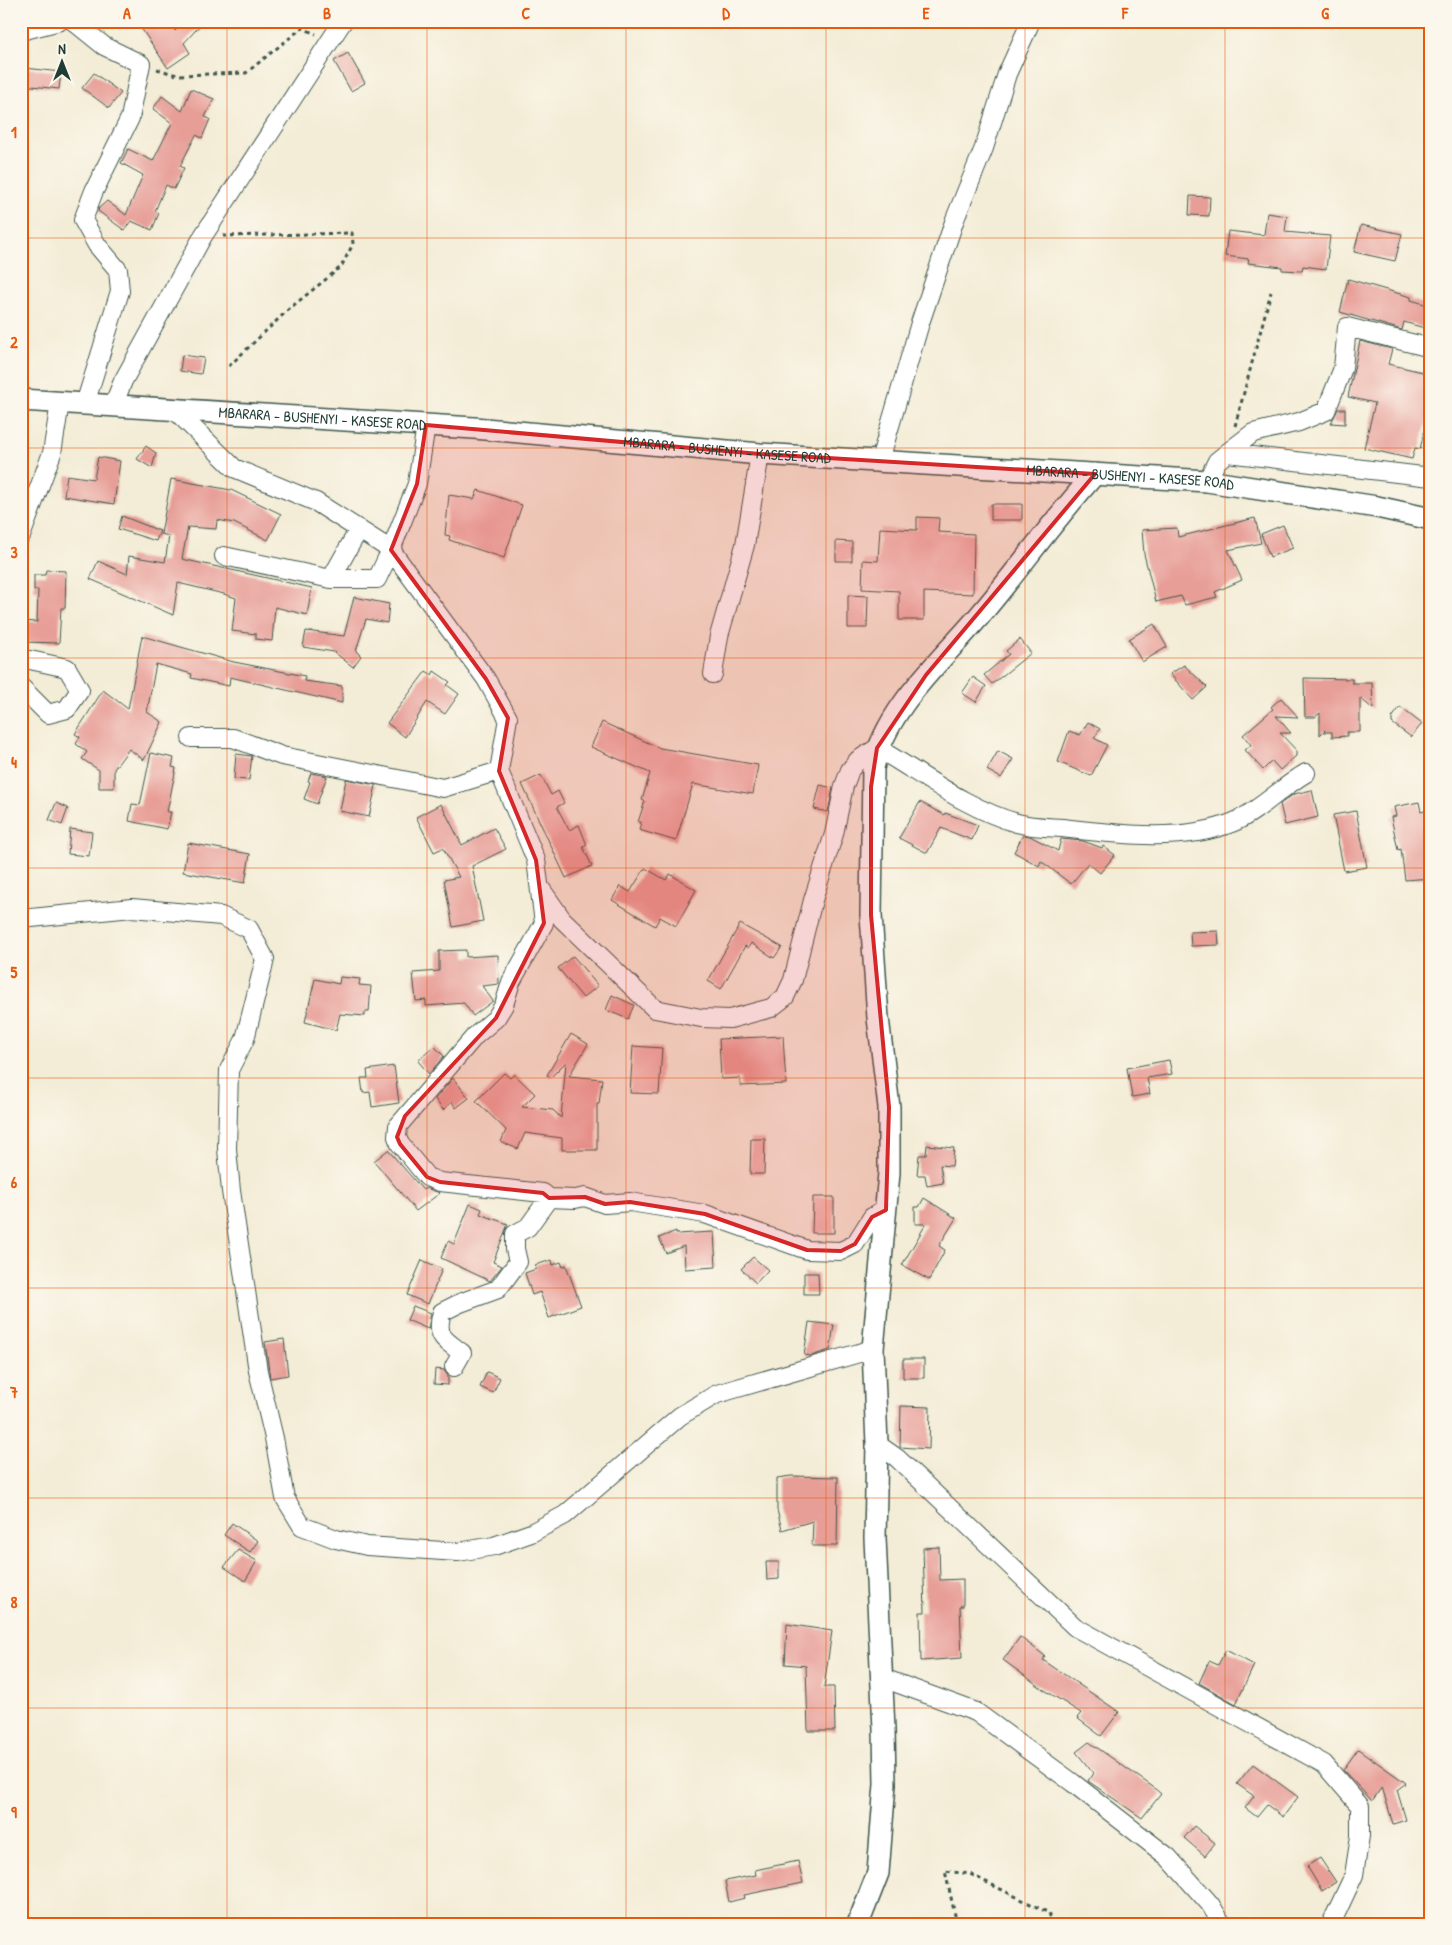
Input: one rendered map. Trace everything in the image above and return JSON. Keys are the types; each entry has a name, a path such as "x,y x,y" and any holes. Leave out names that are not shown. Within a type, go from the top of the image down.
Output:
{"main road":[{"name":"MBARARA - BUSHENYI - KASESE ROAD","path":"21,400 426,425 760,454 1207,481 1350,503 1431,519"},
{"path":"858,1924 878,1873 885,1784 875,1538 877,1444 873,1349 889,1173 889,1107 878,1018 872,915 871,787 877,748 896,716 926,675 981,614 1066,506 1095,474"}],"street":[{"path":"21,31 60,21"},
{"path":"73,21 104,46 141,64 130,118 94,191 83,220 97,245 118,270 120,292 85,404"},
{"path":"113,406 123,381 203,236 343,21"},
{"path":"880,460 920,323 952,229 984,148 1007,74 1031,21"},
{"path":"1207,481 1217,461 1253,433 1299,422 1326,411 1343,368 1347,327 1431,348"},
{"path":"21,536 52,453 60,402"},
{"path":"176,411 234,468 316,502 391,550 486,679 508,718 499,771 536,860 544,923 511,982 504,1005 496,1018 475,1036 404,1116 398,1126 396,1137 420,1170 432,1180 544,1193 549,1198 575,1199 585,1196 605,1204 630,1202 706,1214 807,1250 841,1251 855,1244 872,1217 886,1210"},
{"path":"224,556 331,578 377,578 391,550 417,484 426,425"},
{"path":"1227,453 1431,477"},
{"path":"713,674 719,636 744,545 760,454"},
{"path":"331,578 359,530"},
{"path":"21,660 30,660 67,668 80,690 67,709 48,714 21,687"},
{"path":"191,738 233,738 282,756 443,788 499,771"},
{"path":"540,886 562,919 655,1009 701,1018 730,1019 771,1008 785,997 793,980 813,900 834,834 844,786 850,770 858,760 877,748 970,804 1018,824 1116,834 1172,834 1214,828 1236,822 1286,784 1306,773"},
{"path":"21,919 132,908 221,916 249,929 265,959 245,1039 229,1070 227,1149 230,1191 258,1371 274,1438 285,1498 302,1526 328,1537 367,1546 458,1552 494,1546 531,1533 565,1515 680,1416 717,1394 873,1349"},
{"path":"454,1366 462,1353 442,1338 438,1326 442,1312 498,1289 518,1262 515,1249 515,1234 528,1227 549,1198"},
{"path":"877,1444 897,1458 1075,1627 1324,1764 1360,1806 1360,1836 1354,1875 1331,1924"},
{"path":"880,1677 976,1712 983,1717 1073,1782 1168,1857 1210,1904 1222,1924"}],"path":[{"path":"141,64 177,75 246,73 302,28 330,40"},
{"path":"203,236 352,233 353,244 341,267 289,309 228,366"},
{"path":"1227,453 1271,292"},
{"path":"956,1924 944,1871 970,1874 1016,1894 1049,1913 1053,1924"}],"highlighted area":[{"path":"426,425 760,454 1095,474 926,675 877,748 871,787 871,915 889,1107 886,1210 872,1217 855,1244 841,1251 807,1250 705,1214 630,1202 605,1204 585,1197 549,1198 543,1193 440,1182 427,1177 400,1144 397,1137 405,1116 496,1018 544,923 536,860 499,771 508,718 486,679 391,550 417,484"}],"building":[{"path":"151,21 169,21 175,31 183,21 204,21 184,43 190,53 168,68 141,28"},
{"path":"348,53 365,83 351,91 334,61"},
{"path":"25,68 61,72 59,89 23,85"},
{"path":"94,73 121,93 109,108 82,88"},
{"path":"191,89 214,99 205,117 210,119 202,138 196,135 180,166 184,168 174,189 166,185 155,211 159,213 152,230 131,221 124,230 98,211 99,208 107,201 126,215 143,175 121,163 128,149 153,161 172,123 153,109 162,96 182,111"},
{"path":"1190,196 1210,197 1209,216 1189,215"},
{"path":"1267,213 1287,216 1285,232 1330,236 1326,269 1303,266 1302,271 1282,270 1282,267 1248,263 1249,259 1225,256 1228,231 1264,235"},
{"path":"1361,225 1402,234 1395,261 1354,252"},
{"path":"1348,279 1411,297 1411,300 1431,306 1431,330 1404,322 1402,330 1340,312"},
{"path":"1360,341 1392,349 1388,364 1431,374 1431,405 1420,449 1415,448 1412,459 1364,448 1375,403 1348,397"},
{"path":"182,355 204,358 201,374 180,371"},
{"path":"1338,409 1345,409 1345,424 1331,423"},
{"path":"146,446 156,453 152,468 137,459"},
{"path":"98,457 120,461 114,504 64,496 67,475 94,479"},
{"path":"171,479 231,490 281,514 268,540 234,523 217,520 216,529 188,527 182,559 312,588 307,615 275,607 272,641 256,639 256,634 232,631 236,598 178,583 173,615 90,579 98,561 127,574 129,556 165,562 169,536 161,534"},
{"path":"478,490 522,505 504,558 449,540 450,536 445,535 449,495 474,499"},
{"path":"991,504 1022,504 1022,520 991,520"},
{"path":"122,516 160,531 156,541 118,529"},
{"path":"917,517 939,518 938,532 974,534 973,594 924,592 924,620 899,620 899,591 862,589 863,560 878,561 880,528 917,530"},
{"path":"1255,518 1261,543 1228,550 1242,580 1215,592 1217,597 1185,605 1181,596 1156,602 1144,554 1142,530 1177,528 1178,537"},
{"path":"1283,525 1293,548 1270,557 1261,534"},
{"path":"836,541 852,542 852,561 836,561"},
{"path":"46,570 66,571 65,608 61,608 59,643 21,642 21,621 37,622 38,590 34,590 34,575 45,575"},
{"path":"848,595 868,596 867,628 848,628"},
{"path":"354,597 389,604 387,623 366,619 356,651 361,656 353,667 334,652 303,647 306,631 344,636"},
{"path":"1154,624 1167,647 1142,662 1129,639"},
{"path":"142,636 234,662 305,676 304,681 342,686 342,703 230,677 229,686 191,678 192,674 156,664 147,712 162,722 144,760 129,749 114,769 114,788 99,788 99,770 82,759 87,752 76,744 80,737 75,734 103,690 128,709"},
{"path":"1020,639 1031,653 992,684 984,675 1009,654 1006,651"},
{"path":"1184,665 1207,687 1193,700 1170,674"},
{"path":"426,671 432,675 434,671 450,682 447,685 459,694 445,714 427,702 405,737 387,723"},
{"path":"973,677 986,686 976,702 962,693"},
{"path":"1304,678 1352,679 1352,683 1372,683 1373,709 1360,698 1360,732 1347,732 1347,736 1332,737 1332,732 1324,732 1325,730 1320,735 1320,713 1315,717 1305,717"},
{"path":"1281,698 1298,717 1276,716 1291,733 1280,733 1296,750 1296,756 1280,770 1272,761 1263,770 1245,750 1251,745 1243,735 1273,709 1271,707"},
{"path":"1400,707 1422,724 1411,737 1392,723 1392,718"},
{"path":"602,722 660,748 758,765 753,794 693,784 676,841 639,830 641,822 638,822 645,801 642,800 650,773 591,747"},
{"path":"1088,722 1100,729 1094,738 1107,745 1091,776 1058,762 1069,731 1080,735"},
{"path":"998,751 1013,759 1001,778 987,770"},
{"path":"151,753 174,758 172,767 176,768 167,812 171,812 167,829 129,821 132,804 140,805"},
{"path":"236,754 252,756 249,780 234,779"},
{"path":"311,773 327,776 317,804 304,799"},
{"path":"541,775 551,795 558,791 564,803 557,807 569,830 579,825 587,845 583,847 592,866 566,878 522,784"},
{"path":"346,779 376,785 369,817 340,811"},
{"path":"820,785 833,788 828,812 814,809"},
{"path":"1312,790 1318,817 1285,825 1280,804 1294,794"},
{"path":"920,802 944,815 945,813 978,825 972,840 941,828 927,853 899,838"},
{"path":"1419,802 1421,812 1428,810 1431,823 1431,878 1405,880 1401,849 1398,850 1391,817 1396,816 1394,807"},
{"path":"56,803 68,808 62,825 49,820"},
{"path":"441,804 462,845 494,828 506,849 472,866 483,921 453,927 444,880 459,877 443,848 434,852 416,817"},
{"path":"1356,811 1367,867 1344,871 1333,815"},
{"path":"70,829 92,832 89,856 68,854"},
{"path":"1023,835 1030,836 1058,851 1061,839 1083,841 1102,848 1103,846 1115,855 1100,873 1088,863 1071,884 1041,861 1039,866 1014,852"},
{"path":"188,843 250,854 245,883 183,872"},
{"path":"645,868 666,880 670,874 696,890 676,926 660,917 655,926 612,900 620,886 630,892"},
{"path":"740,924 782,947 774,958 751,943 748,948 745,946 721,989 708,981"},
{"path":"1218,931 1219,945 1191,946 1190,932"},
{"path":"466,950 466,957 498,955 499,984 482,986 493,1001 473,1016 464,1003 426,1006 426,1000 416,1001 413,973 439,971 439,951"},
{"path":"573,956 598,986 583,998 558,968"},
{"path":"340,977 360,979 359,985 371,986 369,1012 365,1012 365,1016 340,1014 336,1030 305,1022 315,979 339,984"},
{"path":"612,995 634,1005 628,1019 606,1010"},
{"path":"571,1034 588,1044 569,1076 602,1079 599,1104 597,1104 597,1150 562,1150 562,1138 525,1133 518,1149 501,1142 506,1130 476,1101 504,1073 510,1078 514,1074 535,1094 522,1107 553,1110 561,1118 566,1062 551,1077 547,1075"},
{"path":"783,1036 786,1084 741,1086 740,1078 721,1079 719,1039"},
{"path":"434,1046 444,1056 429,1074 418,1061"},
{"path":"633,1046 662,1048 659,1094 630,1093"},
{"path":"1169,1060 1172,1074 1147,1078 1150,1094 1132,1097 1127,1068"},
{"path":"394,1066 399,1103 372,1107 370,1092 363,1093 361,1078 368,1078 367,1070"},
{"path":"453,1078 469,1098 456,1108 452,1102 443,1110 435,1099"},
{"path":"751,1139 765,1139 764,1174 750,1174"},
{"path":"927,1145 954,1148 952,1166 940,1165 943,1183 927,1186 925,1175 917,1175 919,1155 926,1155"},
{"path":"388,1150 423,1190 426,1188 440,1193 416,1211 374,1161"},
{"path":"813,1197 834,1197 834,1233 812,1233"},
{"path":"924,1198 956,1218 939,1246 945,1250 929,1280 902,1265 926,1224 915,1224 915,1207 919,1207"},
{"path":"470,1204 482,1209 480,1214 508,1224 493,1262 502,1266 490,1281 441,1258 448,1241 454,1244"},
{"path":"676,1231 676,1234 714,1232 716,1267 685,1269 684,1246 666,1253 659,1238"},
{"path":"753,1257 768,1270 756,1283 741,1269"},
{"path":"422,1260 442,1269 428,1304 407,1295"},
{"path":"552,1260 553,1265 561,1262 563,1267 566,1265 581,1306 549,1318 540,1292 532,1295 525,1273 536,1269 535,1265"},
{"path":"804,1273 818,1273 819,1294 804,1294"},
{"path":"413,1306 431,1313 428,1329 407,1320"},
{"path":"809,1322 834,1325 830,1350 811,1356 804,1355"},
{"path":"284,1339 288,1375 270,1378 265,1342"},
{"path":"903,1359 924,1359 924,1378 903,1378"},
{"path":"435,1369 444,1370 448,1376 448,1385 434,1384"},
{"path":"487,1372 500,1378 493,1393 480,1387"},
{"path":"901,1406 930,1407 929,1449 900,1447"},
{"path":"791,1476 838,1477 837,1546 812,1546 813,1521 782,1530 777,1510 777,1478"},
{"path":"232,1523 258,1541 250,1552 224,1535"},
{"path":"939,1547 940,1580 963,1579 963,1606 960,1606 962,1658 921,1661 920,1612 925,1612 923,1548"},
{"path":"238,1550 257,1561 245,1581 224,1567"},
{"path":"766,1562 779,1562 779,1579 767,1580"},
{"path":"787,1624 832,1631 824,1687 834,1687 835,1731 808,1731 806,1666 785,1664"},
{"path":"1020,1637 1045,1656 1043,1660 1119,1712 1101,1736 1077,1718 1081,1713 1043,1689 1003,1660"},
{"path":"1226,1650 1254,1665 1236,1704 1199,1683 1209,1661 1218,1665"},
{"path":"1089,1742 1161,1794 1142,1818 1088,1781 1093,1773 1076,1752"},
{"path":"1358,1749 1406,1783 1397,1790 1406,1820 1393,1824 1382,1787 1372,1801 1343,1770"},
{"path":"1253,1764 1298,1797 1283,1817 1267,1805 1257,1817 1245,1808 1254,1796 1237,1784"},
{"path":"1194,1826 1215,1843 1205,1856 1184,1838"},
{"path":"1320,1858 1336,1882 1322,1891 1307,1866"},
{"path":"798,1861 803,1883 744,1895 745,1898 729,1902 725,1881 756,1875 755,1870"}]}
